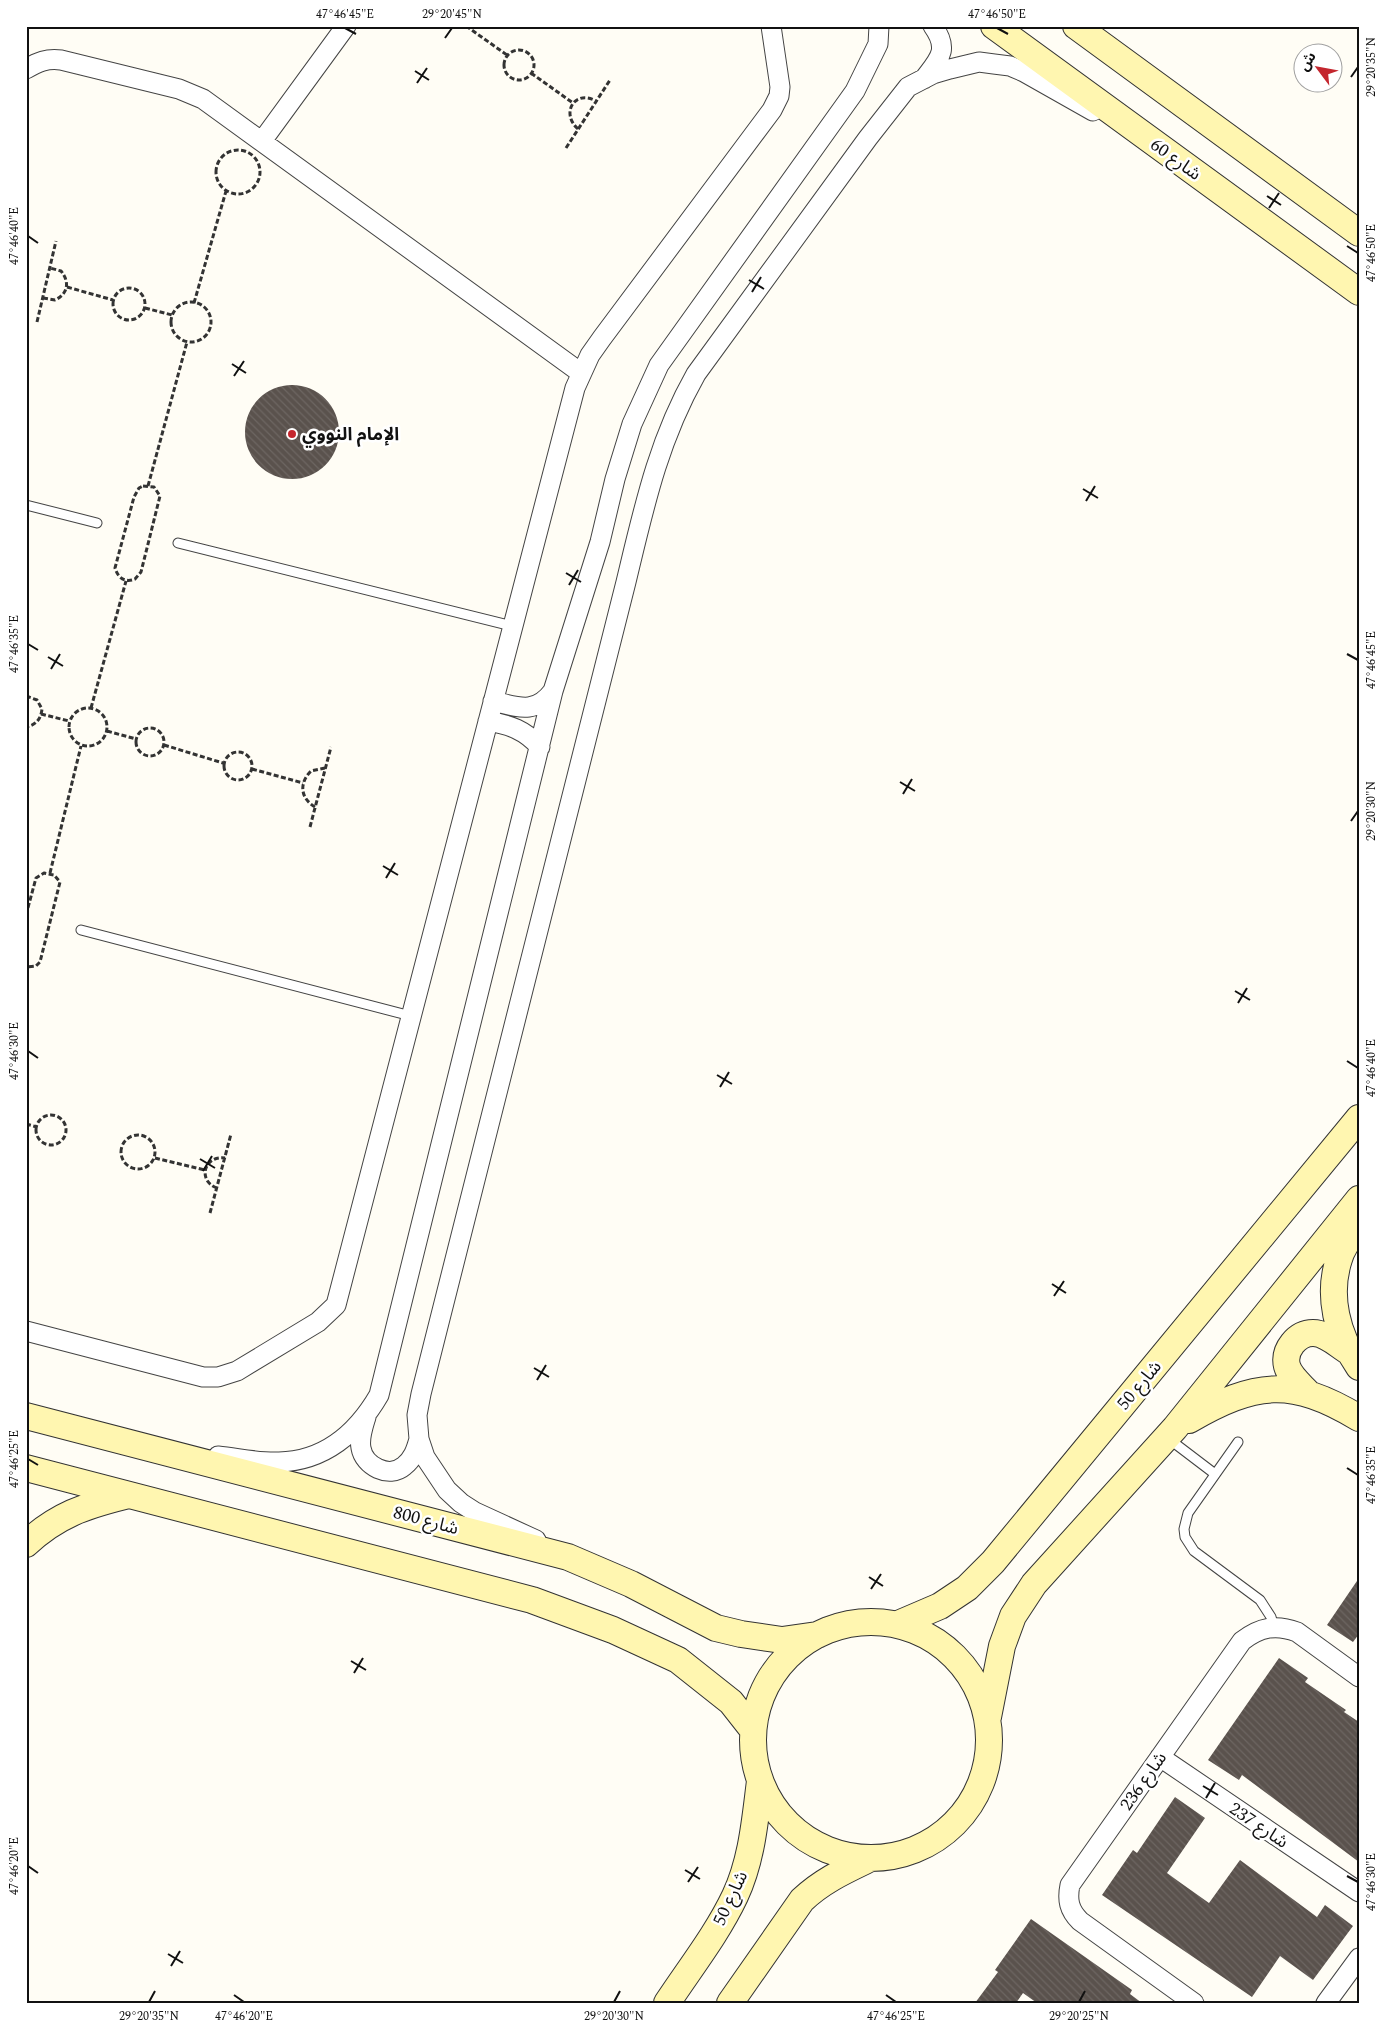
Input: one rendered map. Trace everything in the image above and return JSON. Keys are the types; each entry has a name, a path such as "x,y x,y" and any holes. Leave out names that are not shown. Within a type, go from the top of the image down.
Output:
{"main road":[{"name":"شارع 60","path":"994,26 1359,292"},
{"path":"1076,26 1359,233"},
{"name":"شارع 50","path":"898,1624 940,1606 967,1588 993,1562 1359,1118"},
{"path":"988,1718 1002,1646 1018,1608 1034,1584 1171,1432 1359,1199"},
{"path":"1354,1359 1337,1324 1335,1281 1339,1258 1359,1225"},
{"path":"1309,1394 1293,1377 1287,1366 1287,1354 1292,1343 1302,1336 1314,1333 1325,1336 1354,1359"},
{"path":"1171,1432 1220,1402 1246,1393 1273,1389 1309,1394 1336,1404 1359,1418"},
{"name":"شارع 800","path":"26,1416 568,1556 631,1584 716,1628 782,1640 817,1635"},
{"path":"26,1468 532,1600 613,1630 685,1666 731,1702 753,1730"},
{"path":"26,1544 52,1522 70,1513 88,1505 128,1495"},
{"path":"870,1622 898,1624 934,1639 956,1658 974,1681 988,1718 990,1744 986,1770 976,1794 962,1816 943,1834 920,1848 895,1856 869,1859 842,1855 811,1843 794,1831 768,1800 760,1781 754,1756 753,1730 760,1701 773,1674 792,1652 817,1635 843,1625 870,1622"},
{"name":"شارع 50","path":"667,2003 718,1927 735,1896 750,1851 760,1781"},
{"path":"730,2003 802,1900 817,1886 832,1876 869,1859"}],"street":[{"path":"262,141 346,26"},
{"path":"26,1331 210,1378 228,1375 237,1371 325,1318 336,1305 570,404 581,373 602,338 772,110 779,96 780,87 771,26"},
{"path":"153,1448 279,1462 309,1458 334,1446 350,1434 366,1416 379,1396 553,691 600,542 632,424 659,365 855,91 879,35 886,32 892,26"},
{"path":"923,80 941,54 942,45 933,26"},
{"path":"26,69 42,61 61,60 190,93 203,99 581,373"},
{"path":"568,1556 475,1512 461,1503 447,1490 426,1457 419,1439 417,1415 646,496 660,452 682,398 696,374 896,100 908,87 941,71 979,62 1010,66 1168,153"},
{"path":"493,701 522,708 529,707 543,702 553,691"},
{"path":"488,720 518,728 540,747"},
{"path":"366,1416 360,1447 365,1459 380,1470 403,1468 416,1452 419,1439"},
{"path":"1274,1626 1297,1632 1359,1677"},
{"name":"شارع 236","path":"1194,2003 1080,1921 1070,1908 1068,1901 1070,1885 1242,1641 1251,1634 1274,1626"},
{"name":"شارع 237","path":"1160,1758 1359,1892"},
{"path":"1326,2003 1359,1958"}],"lane":[{"path":"26,505 97,522"},
{"path":"178,543 512,626"},
{"path":"81,930 411,1016"},
{"path":"1171,1432 1215,1474"},
{"path":"1238,1442 1188,1513 1184,1529 1185,1537 1194,1551 1260,1600 1269,1612 1274,1626"}],"path":[{"path":"466,26 507,56"},
{"path":"516,50 526,52 532,59 533,68 531,73 523,79 513,79 504,68 505,59 516,50"},
{"path":"531,73 573,103"},
{"path":"566,148 610,80"},
{"path":"578,128 573,124 570,117 573,103 582,98 596,100"},
{"path":"235,150 250,154 259,166 260,174 254,188 240,194 226,191 217,179 216,171 222,157 235,150"},
{"path":"194,302 226,191"},
{"path":"37,322 56,241"},
{"path":"43,298 55,300 65,293 67,287 67,281 61,271 50,268"},
{"path":"67,287 114,300"},
{"path":"124,289 133,289 142,294 145,308 143,313 135,319 125,320 116,315 114,300 124,289"},
{"path":"194,302 205,308 210,319 210,325 208,331 199,340 187,342 180,339 172,329 172,315 181,305 194,302"},
{"path":"145,308 172,315"},
{"path":"148,486 187,342"},
{"path":"148,486 158,491 160,496 141,572 135,579 126,580 120,578 115,568 134,497 139,488 148,486"},
{"path":"91,708 126,580"},
{"path":"26,696 37,700 40,704 41,714 33,725 26,727"},
{"path":"91,708 102,714 107,731 102,741 97,744 81,746 71,738 68,727 69,720 78,710 91,708"},
{"path":"41,714 69,720"},
{"path":"153,728 162,735 164,746 159,754 145,756 137,750 136,740 140,732 153,728"},
{"path":"107,731 136,740"},
{"path":"50,873 81,746"},
{"path":"164,746 223,763"},
{"path":"310,827 330,747"},
{"path":"240,752 250,758 252,768 245,778 233,779 225,773 223,763 230,754 240,752"},
{"path":"252,768 303,783"},
{"path":"315,807 310,804 303,794 303,783 311,771 325,768"},
{"path":"26,916 35,880 41,874 50,873 54,875 60,882 40,962 36,966 26,967"},
{"path":"53,1116 62,1120 65,1134 60,1142 51,1145 46,1144 38,1137 37,1127 43,1118 53,1116"},
{"path":"26,1124 37,1127"},
{"path":"210,1213 231,1134"},
{"path":"143,1135 155,1147 155,1158 147,1168 134,1169 124,1162 121,1157 122,1145 131,1136 143,1135"},
{"path":"155,1158 205,1170"},
{"path":"217,1188 206,1179 205,1170 210,1161 225,1158"}],"building":[{"name":"الإمام النووي","path":"292,385 310,389 325,399 335,414 339,432 335,450 325,465 310,475 292,479 274,475 259,465 249,450 245,432 249,414 259,399 274,389"},
{"path":"1359,1578 1359,1634 1353,1642 1327,1625"},
{"path":"1279,1658 1308,1678 1305,1682 1346,1710 1344,1712 1359,1722 1359,1862 1242,1775 1239,1780 1208,1760"},
{"path":"1175,1797 1205,1818 1167,1873 1178,1881 1209,1903 1240,1860 1317,1917 1325,1905 1353,1926 1313,1980 1280,1956 1252,1997 1102,1895 1133,1850 1137,1853"},
{"path":"1031,1919 1132,1990 1130,1994 1142,2003 1037,2003 1023,1993 1016,2003 975,2003 998,1972 995,1970"}],"place":[{"name":"الإمام النووي","path":"292,434"}]}
